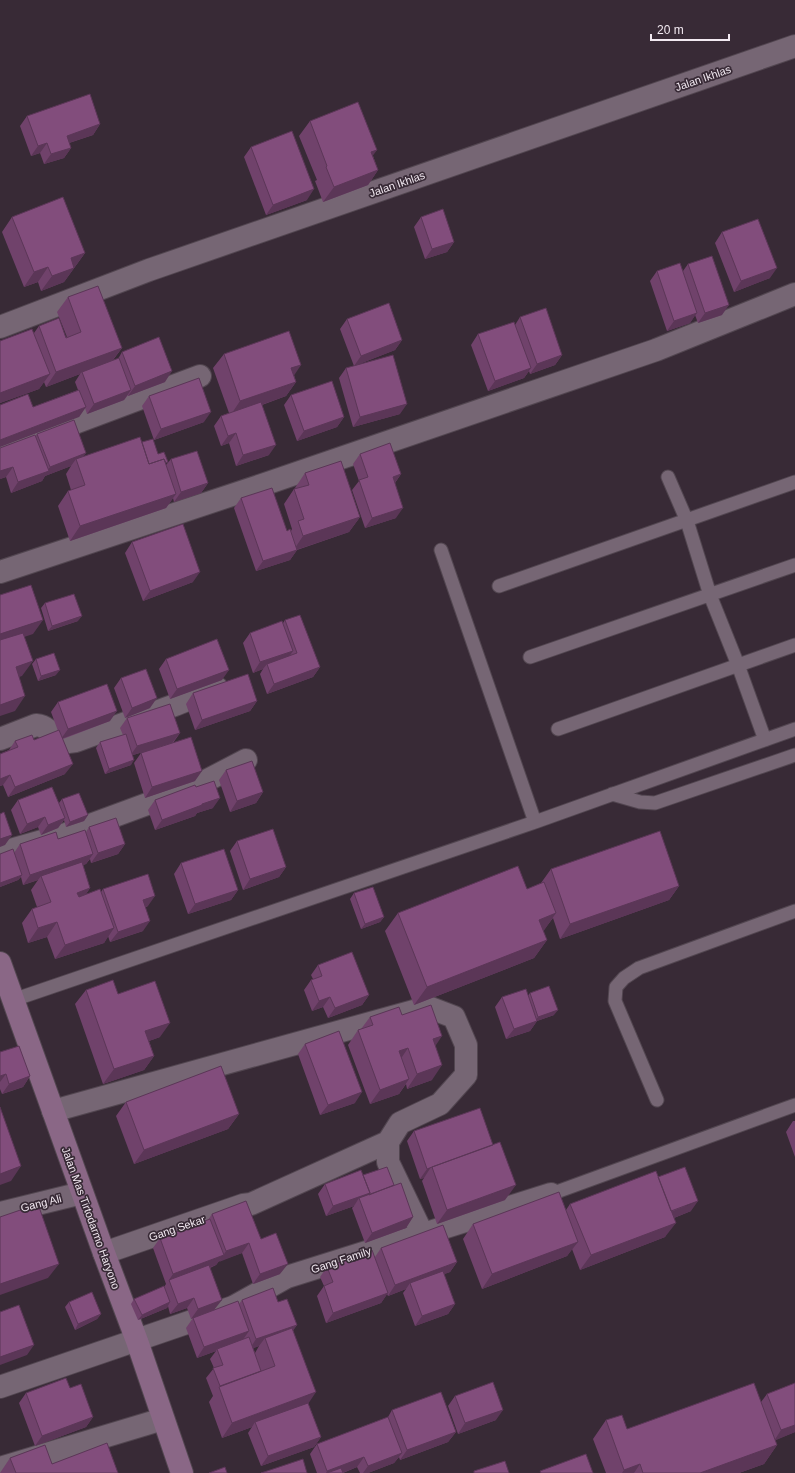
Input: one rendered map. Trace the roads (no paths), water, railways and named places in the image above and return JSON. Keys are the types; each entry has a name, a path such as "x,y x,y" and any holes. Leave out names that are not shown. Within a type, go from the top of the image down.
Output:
{"street":[{"name":"Jalan Ikhlas","path":"0,327 149,270 795,46"},
{"path":"0,572 656,350 795,294"},
{"path":"0,450 200,376"},
{"path":"0,739 36,725 48,729 55,740 68,742 76,741 233,682"},
{"path":"0,853 63,835 196,786 246,760"},
{"name":"Jalan Mas Tirtodarmo Haryono","path":"0,963 137,1341 182,1473"},
{"path":"53,1111 428,1007 454,1017 466,1045 466,1075 440,1104 400,1123 388,1142 388,1162 423,1235"},
{"path":"7,1052 29,1044"},
{"name":"Gang Sekar","path":"104,1253 243,1205 251,1204 388,1142"},
{"name":"Gang Ali","path":"0,1213 82,1192"},
{"name":"Gang Family","path":"0,1387 233,1307 287,1277 551,1194"},
{"path":"0,1468 163,1419"}],"lane":[{"path":"668,477 687,521 710,595 738,665 765,740"},
{"path":"499,586 795,482"},
{"path":"441,550 536,822"},
{"path":"530,657 795,565"},
{"path":"558,729 795,645"},
{"path":"13,1000 536,822 795,729"},
{"path":"612,794 640,802 655,804 795,755"},
{"path":"657,1100 615,1001 616,987 624,978 639,968 795,911"},
{"path":"551,1194 795,1105"}]}
